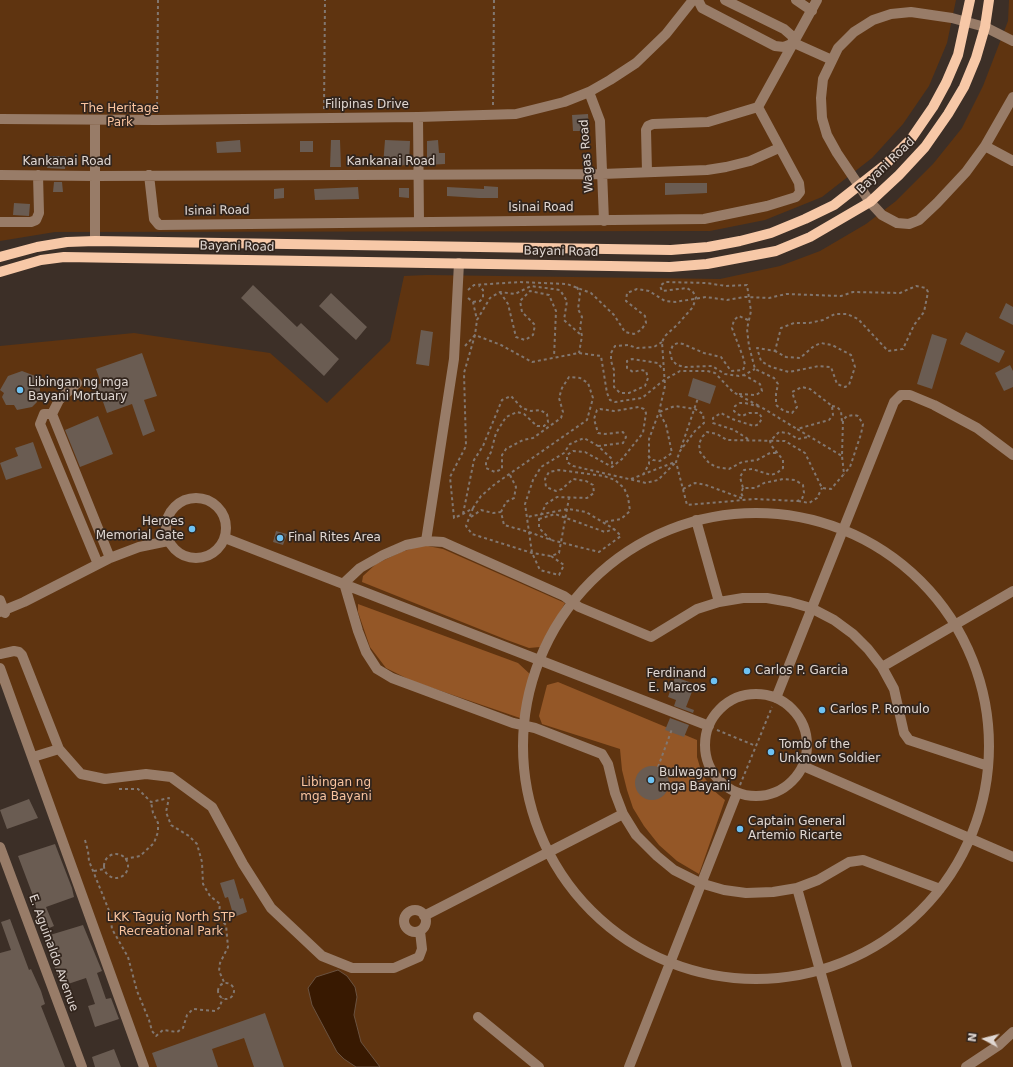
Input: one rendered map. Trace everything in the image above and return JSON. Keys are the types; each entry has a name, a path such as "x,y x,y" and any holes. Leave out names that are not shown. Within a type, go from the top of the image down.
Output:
{"main road":[{"name":"Bayani Road","path":"0,257 37,247 67,242 95,241 671,250 708,247 771,233 805,220 834,205 885,165 911,139 933,107 946,83 958,55 970,0"},
{"name":"Bayani Road","path":"0,272 41,260 64,257 95,256 670,267 707,264 776,251 810,237 870,202 899,175 925,146 948,114 964,87 976,58 985,27 990,0"},
{"path":"95,241 95,256"}],"street":[{"name":"Filipinas Drive","path":"0,118 157,120 418,118 516,114 564,102 589,92 636,63 666,34 693,0"},
{"path":"698,0 702,8 775,46 784,47 794,43 832,60"},
{"path":"726,0 784,29 792,36 794,43"},
{"path":"796,0 812,11"},
{"path":"647,172 646,130 648,126 653,124 708,122 758,108 818,0"},
{"path":"1013,41 985,27 928,14 891,14 873,20 854,32 838,48 823,79 821,98 822,118 837,154 870,202 882,215 897,223 909,224 919,220 966,172 986,146 1013,97"},
{"name":"Wagas Road","path":"589,92 600,121 604,220"},
{"name":"Isinai Road","path":"149,175 154,219 159,224 704,219 734,214 796,197 800,192 799,183 758,108"},
{"path":"418,118 419,222"},
{"path":"95,120 95,241"},
{"path":"986,146 1013,161"},
{"name":"Kankanai Road","path":"0,174 95,176 418,176 602,174 707,170 750,161 779,148"},
{"path":"0,222 31,222 36,220 39,213 38,175"},
{"path":"426,541 454,359 460,263"},
{"path":"77,383 59,400 52,414 110,558"},
{"path":"776,698 894,402 901,395 910,395 934,405 978,428 1013,455"},
{"path":"52,414 44,414 40,424 98,564"},
{"path":"198,497 211,501 221,511 226,524 225,538 222,544 213,553 201,558 182,555 176,552 168,541 166,534 166,520 173,508 184,500 198,497"},
{"path":"755,512 785,514 814,520 843,529 870,542 895,558 918,578 938,600 956,625 969,651 979,679 984,700 988,736 988,766 983,797 970,838 956,865 940,889 921,911 886,939 848,961 820,971 790,978 760,980 729,979 699,973 670,964 634,945 612,930 592,912 566,882 549,853 536,822 528,791 524,758 524,725 530,692 540,660 554,630 573,602 592,580 615,560 640,543 661,533 696,520 725,514 755,512"},
{"path":"696,520 719,602"},
{"path":"225,538 709,726"},
{"path":"0,600 3,612 110,558 139,547 168,541"},
{"path":"344,583 360,568 383,555 406,545 426,541 443,542 564,596 579,607 650,637 697,609 719,602 743,598 767,598 790,602 811,608 834,620 853,634 868,649 882,667 894,689 904,733 909,740 988,766"},
{"path":"344,583 358,631 366,652 377,669 392,678 602,754 608,764 615,793 624,814 636,834 657,856 674,870 700,883 724,890 746,893 773,892 797,888 818,880 849,862 863,860 940,889"},
{"path":"882,667 1013,591"},
{"path":"0,654 14,650 22,655 59,749 81,774 105,779 146,774 171,777 212,807 243,864 271,908 322,956 352,968 394,968 419,957 422,949 420,931 425,922 424,916 415,910 408,913 404,919 405,926 410,931 420,931"},
{"path":"0,668 144,1067"},
{"path":"756,694 776,698 792,709 803,726 807,746 803,766 791,782 775,793 756,797 737,793 720,782 709,766 705,746 709,726 720,709 736,698 756,694"},
{"path":"33,757 59,749"},
{"path":"803,766 1013,857"},
{"path":"629,1067 700,883 737,793"},
{"path":"424,916 624,814"},
{"name":"E. Aguinaldo Avenue","path":"0,848 82,1067"},
{"path":"797,888 847,1067"},
{"path":"478,1017 539,1067"},
{"path":"966,1067 999,1045 1013,1032"}],"path":[{"path":"157,120 158,0"},
{"path":"324,118 325,0"},
{"path":"492,116 494,0"},
{"path":"473,508 454,518 450,477 466,446 464,373 475,335 477,320 473,302 468,296 468,289 474,285 478,286 520,282 567,284 577,287 591,293 600,300 614,315 625,332 634,334 642,330 646,323 645,316 626,301 627,293 637,289 649,291 664,301 675,302 696,297 727,300 745,297 750,299 769,298 786,294 841,296 853,292 900,293 916,286 926,288 928,292 924,312 914,325 903,349 888,351 858,319 847,314 835,314 822,320 794,324 781,328 775,351"},
{"path":"643,475 649,464 649,439 659,412 664,380 662,342 665,336 693,307 696,297 693,292 687,288 662,291 660,286 665,282 706,283 726,286 741,284 747,285 751,311 748,320 749,346 755,369"},
{"path":"473,302 480,301 483,298 483,290 478,286"},
{"path":"477,320 490,298 500,292 515,294 531,286 560,290 567,301 564,320 582,336"},
{"path":"577,287 580,294 578,309 582,317 580,327 582,336 579,353"},
{"path":"500,292 508,304 516,337 525,340 533,335 535,325 522,312 520,301 530,291 549,295 556,311 554,357"},
{"path":"738,394 756,395 762,391 760,384 744,375 725,374 712,366 685,367 677,365 672,360 670,352 673,346 678,343 684,344 704,353 721,357 731,371 743,370 745,365 743,357 732,328 734,320 739,316 748,320"},
{"path":"454,359 475,335"},
{"path":"475,335 501,345 532,362 579,353 601,356 607,394 610,400 615,402 642,398 664,380 680,372 707,371 715,373 738,394 842,456"},
{"path":"662,342 654,347 637,348 628,345 615,346 611,353 611,361 614,370 614,387 620,393 629,392 645,386 648,378 646,371 641,370 633,372 627,368 628,361 632,359 658,363 663,371"},
{"path":"821,343 832,345 851,355 855,367 852,378 849,385 844,387 837,384 831,367 819,366 789,372 771,367 762,361 757,348 775,351 786,357 800,358 814,346 821,343"},
{"path":"744,375 755,369"},
{"path":"755,369 774,378 778,384 776,405 784,411 792,413 797,407 792,392 802,387 810,390 832,406 838,407 841,411 844,474"},
{"path":"463,514 474,460 483,446 502,400 510,396 522,408 531,411 540,410 547,414 548,422 544,426 537,426 524,414 517,412 506,417 496,433 492,452 486,462 486,468 494,472 502,469 502,455 506,449 523,440 533,438 561,418 563,412 559,398 562,388 569,377 580,378 588,383 592,398 587,420 481,496 473,508 471,517 466,526 472,534 532,553 550,556 564,565 559,574 540,570 532,553 525,504 533,480 541,467 564,453 570,444 584,438 598,446 612,459 612,467"},
{"path":"612,467 585,452 573,450 567,455 567,462 573,466 615,474 630,480 646,483 658,480 676,462 698,398"},
{"path":"749,440 734,430 713,423 713,418 721,413 732,419 754,426 759,424 762,418 759,414 749,413 742,416 734,411 735,406 740,403 746,403 761,408"},
{"path":"659,412 675,406 695,409 703,414 704,423 695,431 680,450"},
{"path":"797,429 829,420 833,416 832,406"},
{"path":"598,446 623,443 626,437 623,432 605,434 598,432 594,419 598,410 614,411 639,407 644,409 646,413 643,433 622,459 612,467"},
{"path":"648,456 653,460 660,461 672,453 666,425 659,412"},
{"path":"822,488 831,489 850,467 862,434 863,424 858,416 847,416 842,425"},
{"path":"776,453 770,453 757,460 742,462 729,469 716,467 709,463 700,452 699,444 702,437 707,432 717,434 727,440 785,441 805,454 822,488"},
{"path":"770,441 780,432 788,433 798,439 809,437"},
{"path":"745,500 741,493 743,488 740,477 744,470 752,469 771,475 778,473 783,468 783,460 776,453 770,441"},
{"path":"630,480 676,462"},
{"path":"676,462 687,505 770,499 809,503 817,498 822,488"},
{"path":"551,540 539,528 539,519 546,504 558,497 587,498 594,493 593,485 586,481 573,479 562,489 556,491 546,487 545,479 549,472 559,470 597,474 615,480 624,488 628,497 630,510 621,519 604,522"},
{"path":"510,474 516,487 514,498 506,502 502,512 504,525 561,543 599,552 621,536 604,522 586,512 568,509 527,516"},
{"path":"743,488 756,488 764,483 783,479 796,480 803,485 804,493 802,499 797,501"},
{"path":"683,490 695,483 706,485 745,500"},
{"path":"550,556 560,553 569,498"},
{"path":"471,517 481,510 493,513 502,512"},
{"path":"539,519 555,514 567,517 605,532 614,529"},
{"path":"737,793 776,698"},
{"path":"709,726 756,746"},
{"path":"658,767 672,729"},
{"path":"114,789 138,789 151,802 153,813 158,823 158,832 154,843 140,856 125,859"},
{"path":"151,802 169,798 166,812 171,825 189,836 197,844 202,862 203,884 210,896 220,904 219,913 221,920 226,925 228,947 220,963 219,971 224,982 228,983 234,989 231,997 223,998"},
{"path":"85,840 89,861 110,913 112,929 118,943 128,957 137,991 152,1031 156,1036 162,1030 177,1032 183,1028 187,1015 193,1008 215,1011 219,1008 223,998"},
{"path":"114,854 120,855 125,859 127,870 123,875 112,878 107,874 104,869 104,862 108,857 114,854"},
{"path":"94,871 104,869"},
{"path":"223,998 218,992 220,984 224,982"}],"green space":[{"name":"The Heritage Park","path":"0,0 956,0 947,43 929,86 903,124 872,158 822,197 765,220 710,231 55,232 0,241"},
{"name":"Libingan ng mga Bayani","path":"1009,0 1013,0 1013,1067 142,1067 3,683 0,685 0,346 134,333 270,353 327,403 390,341 404,276 427,275 720,279 780,266 820,251 866,224 896,201 933,164 962,128 983,86 1008,21"}],"shaded area":[{"path":"423,545 443,549 565,603 540,647 529,648 507,640 362,582 363,576 376,564 401,552"},
{"path":"358,604 518,663 531,675 520,718 412,681 386,668 370,647 358,612"},
{"path":"558,682 697,740 697,757 702,774 713,790 725,800 699,874 677,861 659,845 644,826 633,808 627,790 622,770 620,749 542,724 539,716 547,685"},
{"path":"338,970 347,976 355,987 357,997 354,1015 361,1042 380,1067 356,1067 344,1059 337,1052 312,1005 308,988 316,977"}],"building":[{"path":"588,114 589,131 573,131 572,115"},
{"path":"240,140 241,152 217,153 216,142"},
{"path":"331,140 340,140 341,167 330,167"},
{"path":"385,140 410,141 409,165 383,166"},
{"path":"438,140 439,153 445,153 445,164 427,165 427,141"},
{"path":"300,141 313,141 313,152 300,152"},
{"path":"48,156 66,156 65,169 47,168"},
{"path":"54,182 62,182 63,192 53,192"},
{"path":"665,183 707,183 707,193 665,195"},
{"path":"484,186 498,187 498,198 447,196 447,187 484,189"},
{"path":"358,187 359,199 315,200 314,189"},
{"path":"284,188 284,198 274,199 274,189"},
{"path":"399,188 409,188 409,198 399,197"},
{"path":"14,203 30,204 29,216 13,215"},
{"path":"253,285 297,327 301,323 339,359 324,376 241,298"},
{"path":"331,293 367,327 356,340 319,306"},
{"path":"1006,303 1013,307 1013,325 999,318"},
{"path":"421,330 433,332 429,366 416,364"},
{"path":"966,332 1005,351 999,363 960,344"},
{"path":"932,334 947,339 932,389 917,384"},
{"path":"142,353 157,396 144,400 155,431 143,436 132,404 107,413 97,385 101,383 96,369"},
{"path":"1010,365 1013,371 1013,387 1004,391 995,373"},
{"name":"Libingan ng mga Bayani Mortuary","path":"22,371 38,377 36,382 40,383 40,392 35,397 37,402 32,407 17,410 14,405 6,405 2,397 4,393 0,390 8,376"},
{"path":"693,378 716,386 710,404 688,396"},
{"path":"98,416 113,454 80,467 65,430"},
{"path":"33,442 42,468 6,480 0,463 18,456 15,448"},
{"name":"Final Rites Area","path":"276,531 287,534 283,545 273,542"},
{"path":"675,677 695,684 686,707 694,710 693,713 674,706 676,700 668,697"},
{"path":"670,718 689,725 684,737 665,730"},
{"name":"Bulwagan ng mga Bayani","path":"649,766 655,766 659,767 666,773 669,783 668,790 662,797 655,800 649,800 645,799 638,793 635,786 635,780 636,776 642,769"},
{"path":"29,799 38,818 7,829 0,810"},
{"path":"55,844 74,897 46,907 54,926 42,931 36,916 38,915 32,893 18,856"},
{"path":"234,879 240,899 243,898 247,912 234,917 228,897 225,898 220,883"},
{"path":"10,919 29,970 31,969 41,991 45,1004 41,1006 65,1067 0,1067 0,953 11,950 1,922"},
{"path":"83,925 102,971 97,973 106,999 111,998 119,1019 95,1027 88,1006 95,1004 86,978 62,986 48,950 54,948 50,935"},
{"path":"265,1013 284,1067 254,1067 244,1038 212,1049 218,1067 157,1067 152,1053"},
{"path":"114,1049 121,1067 95,1067 92,1057"}],"place":[{"name":"Libingan ng mga Bayani Mortuary","path":"20,390"},
{"name":"Heroes Memorial Gate","path":"192,529"},
{"name":"Final Rites Area","path":"280,538"},
{"name":"Carlos P. Garcia","path":"747,671"},
{"name":"Ferdinand E. Marcos","path":"714,681"},
{"name":"Carlos P. Romulo","path":"822,710"},
{"name":"Tomb of the Unknown Soldier","path":"771,752"},
{"name":"Bulwagan ng mga Bayani","path":"651,780"},
{"name":"Captain General Artemio Ricarte","path":"740,829"}],"park label":[{"name":"LKK Taguig North STP Recreational Park","path":"171,925"}]}
